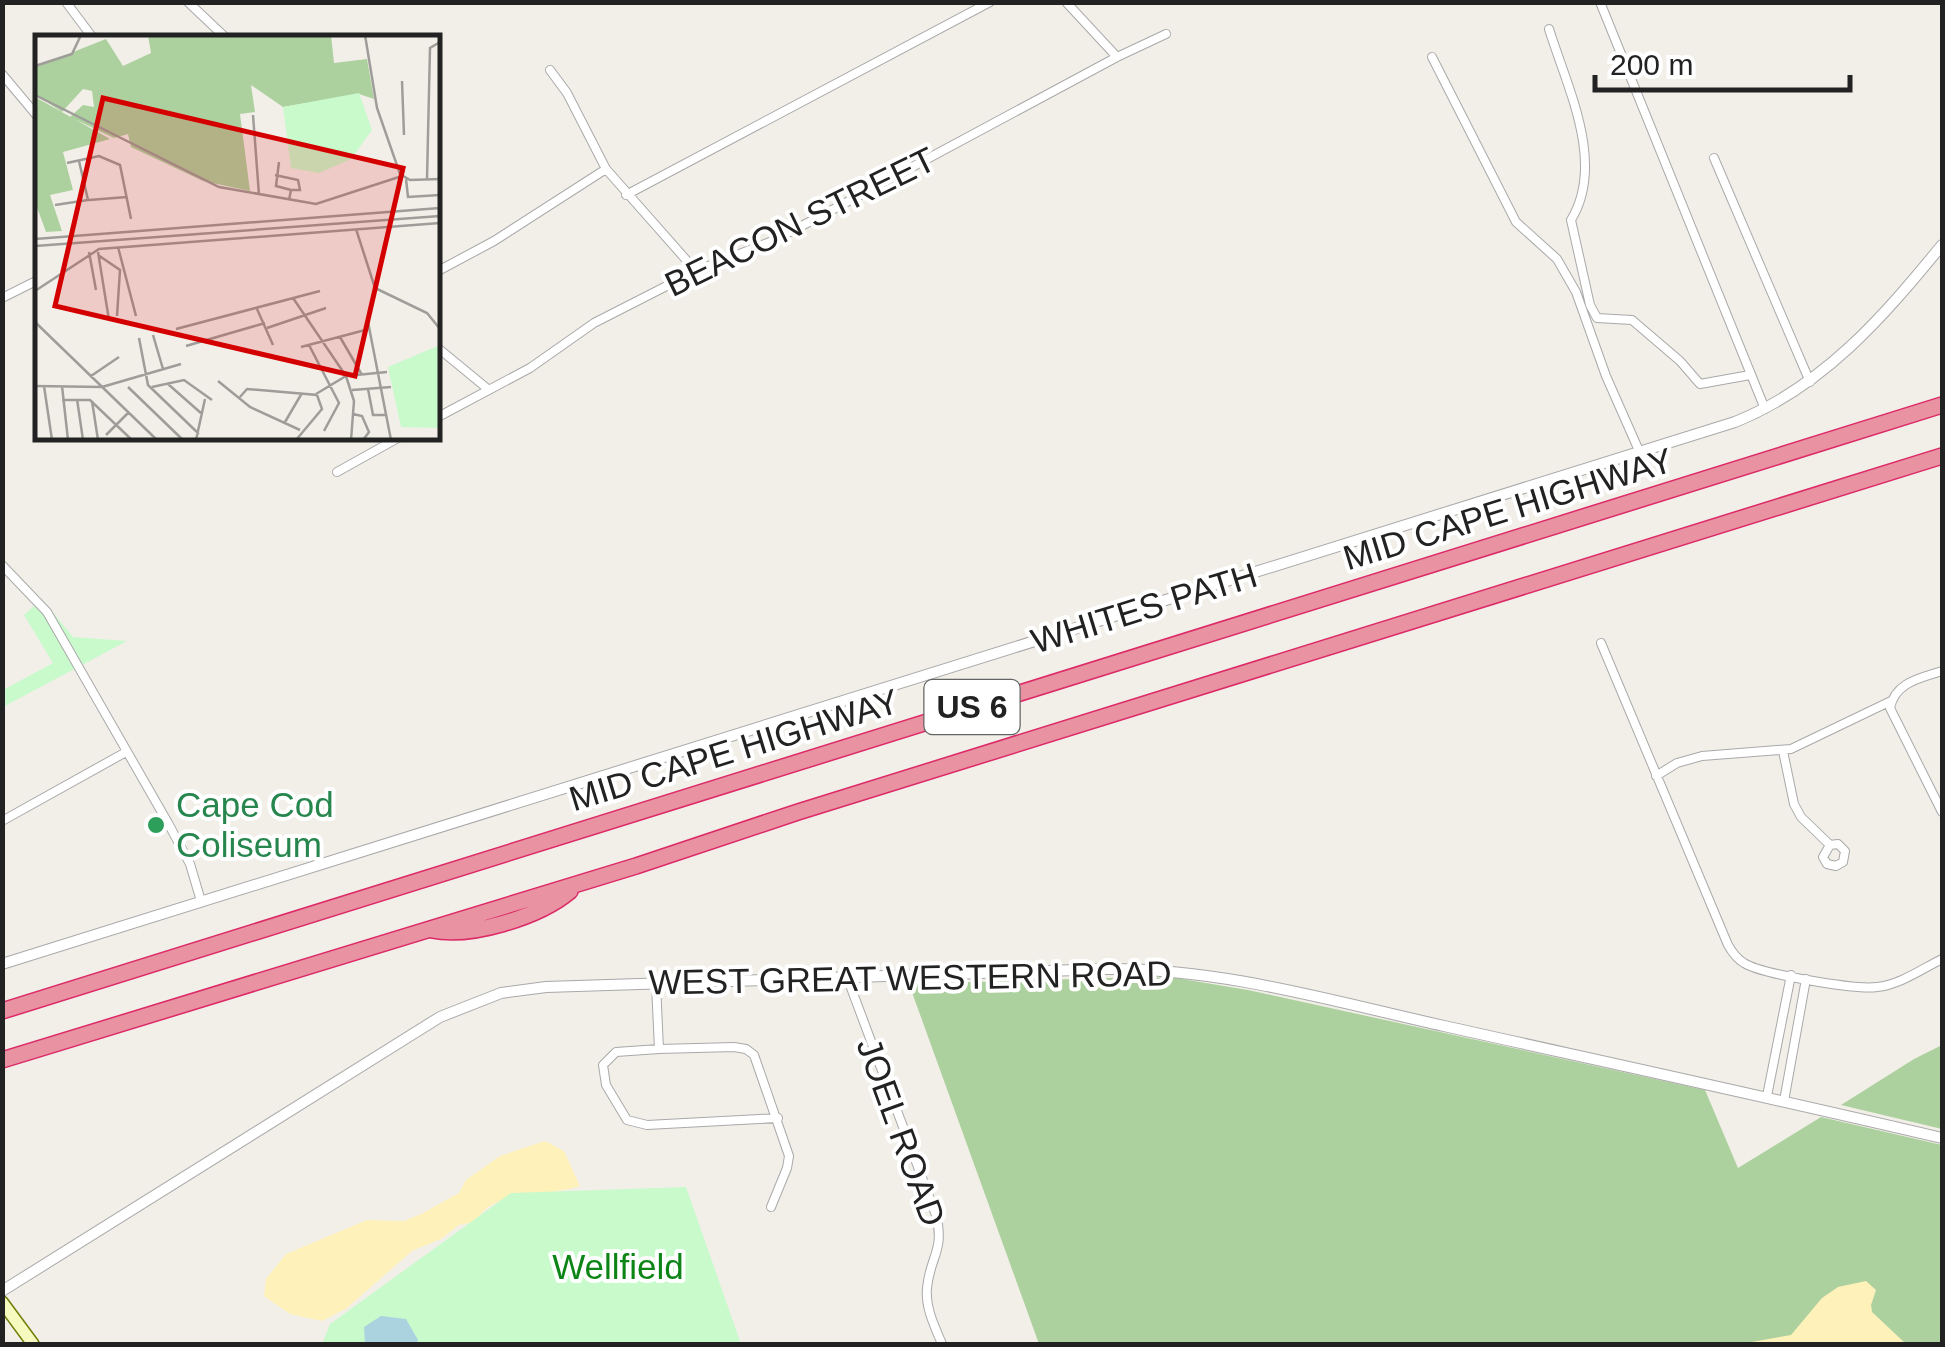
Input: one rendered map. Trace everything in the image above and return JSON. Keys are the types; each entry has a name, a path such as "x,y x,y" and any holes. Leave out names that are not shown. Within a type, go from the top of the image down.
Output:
{"highway":[{"name":"MID CAPE HIGHWAY","path":"2,1010 1942,405"},
{"name":"US 6","path":"2,1060 428,929 454,933 495,924 552,904 578,884 814,807 1942,456"}],"main road":[{"path":"2,1302 33,1344"}],"street":[{"path":"66,2 91,35"},
{"path":"188,2 223,35"},
{"path":"626,195 990,2"},
{"path":"1066,2 1117,57"},
{"path":"1600,2 1764,409"},
{"path":"1549,30 1582,136 1585,174 1579,208 1571,220 1590,305 1597,318 1632,320 1680,361 1700,384 1750,375"},
{"name":"BEACON STREET","path":"440,416 530,368 594,322 696,272 770,242 1166,34"},
{"path":"1432,57 1516,222 1557,259 1576,292 1606,376 1640,453"},
{"path":"550,70 606,169 696,272"},
{"path":"2,74 35,112"},
{"path":"1714,158 1810,382"},
{"path":"440,270 606,169"},
{"name":"WHITES PATH","path":"2,964 1640,453 1764,409 1810,382 1870,329 1942,245"},
{"path":"2,298 35,282"},
{"path":"440,350 489,390"},
{"path":"337,472 394,440"},
{"path":"2,565 46,612 190,864 202,902"},
{"path":"1600,643 1732,952 1752,967 1875,988 1942,959"},
{"path":"1656,776 1677,763 1702,756 1783,750 1891,702 1909,681 1942,671"},
{"path":"1891,702 1892,716 1942,812"},
{"path":"1783,750 1794,804 1830,845"},
{"path":"2,821 126,752"},
{"name":"WEST GREAT WESTERN ROAD","path":"2,1291 405,1037 454,1010 517,990 1106,969 1202,974 1942,1138"},
{"path":"1766,1096 1791,975"},
{"name":"JOEL ROAD","path":"847,977 940,1228 941,1240 926,1294 942,1344"},
{"path":"1784,1100 1806,979"},
{"path":"656,984 660,1049"},
{"path":"771,1207 788,1168 789,1156 778,1118 750,1051 734,1047 616,1052 602,1065 606,1086 627,1120 647,1125 778,1118"}],"green space":[{"path":"42,599 73,637 127,641 3,707 3,690 53,663 24,615"},
{"path":"1176,978 1248,990 1705,1090 1738,1168 1821,1117 1942,1145 1942,1344 1039,1344 909,984"},
{"path":"1942,1045 1942,1129 1841,1105 1914,1059"},
{"name":"Wellfield","path":"686,1187 741,1344 322,1344 330,1324 511,1193"}],"sand":[{"path":"545,1141 564,1151 580,1186 495,1203 475,1222 459,1225 441,1239 412,1251 347,1308 322,1321 290,1314 264,1296 266,1279 286,1254 367,1220 404,1221 421,1214 459,1193 466,1180 500,1156"},
{"path":"1866,1281 1876,1290 1872,1312 1906,1344 1740,1344 1791,1335 1822,1298 1838,1287"}],"water":[{"path":"381,1316 406,1319 417,1344 365,1344 364,1327"}],"place":[{"name":"Cape Cod Coliseum","path":"156,825"}]}
